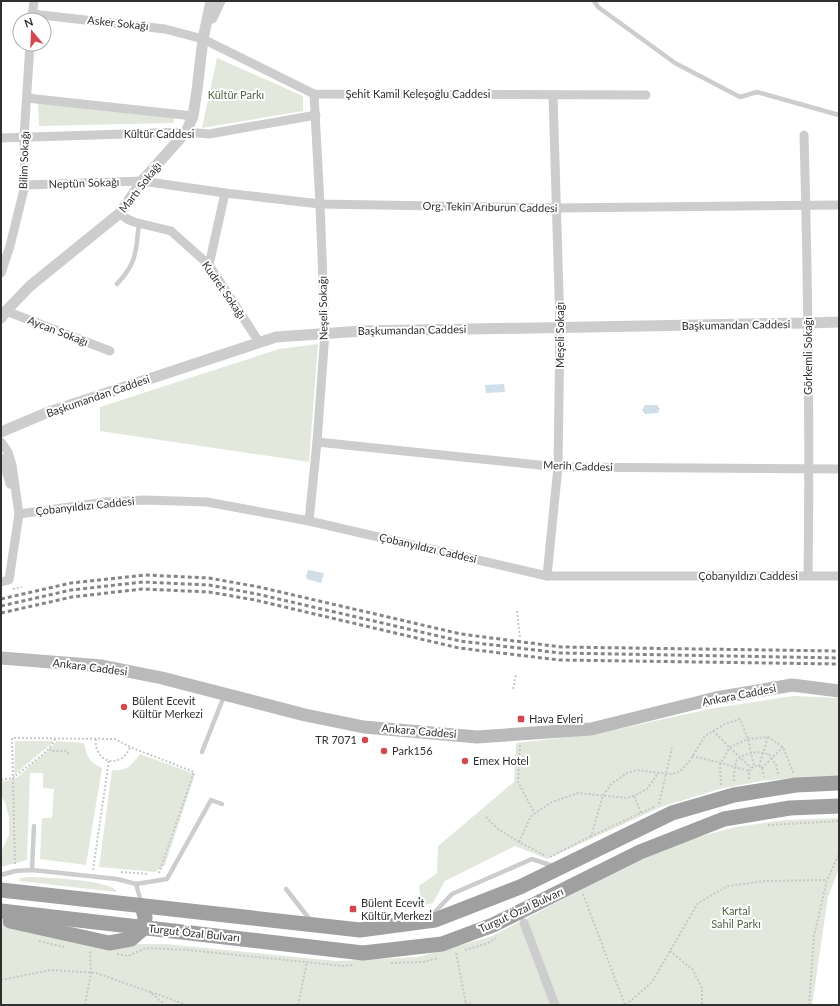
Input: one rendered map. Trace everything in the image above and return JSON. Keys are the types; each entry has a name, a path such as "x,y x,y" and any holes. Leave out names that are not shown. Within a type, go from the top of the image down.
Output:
{"highway":[{"name":"Turgut Özal Bulvarı","path":"1,890 360,930 435,920 520,887 672,813 734,794 796,785 839,784"},
{"name":"Turgut Özal Bulvarı","path":"1,912 363,953 442,944 493,925 640,852 724,819 790,808 839,806"},
{"path":"1,919 109,943 131,939 144,928 145,917 142,906"}],"main road":[{"name":"Ankara Caddesi","path":"1,658 102,666 162,678 305,714 364,727 478,737 591,729 716,698 792,685 839,691"}],"street":[{"path":"33,12 34,1"},
{"name":"Martı Sokağı","path":"3,314 30,286 120,213 142,181 186,132 193,116 198,90 203,39 211,1"},
{"name":"Martı Sokağı","path":"203,39 220,1"},
{"name":"Asker Sokağı","path":"52,19 165,29 203,39"},
{"name":"Şehit Kamil Keleşoğlu Caddesi","path":"203,39 314,94 646,95"},
{"name":"Bilim Sokağı","path":"2,269 10,246 25,185 24,137 30,52"},
{"name":"Neşeli Sokağı","path":"309,522 317,442 325,333 314,94"},
{"name":"Meşeli Sokağı","path":"547,576 558,466 560,327 554,95"},
{"path":"27,98 193,116"},
{"name":"Kültür Caddesi","path":"1,138 186,132 209,134 316,115"},
{"name":"Görkemli Sokağı","path":"804,135 808,323 808,576"},
{"name":"Org. Tekin Arıburun Caddesi","path":"142,181 320,204 557,208 839,205"},
{"name":"Neptün Sokağı","path":"25,185 142,181"},
{"path":"209,265 226,193"},
{"name":"Kudret Sokağı","path":"120,213 127,219 139,224 171,231 209,265 259,342"},
{"name":"Aycan Sokağı","path":"3,314 110,351"},
{"name":"Başkumandan Caddesi","path":"1,432 46,413 276,337 362,331 839,322"},
{"path":"1,442 8,452 12,465 19,514 9,580 1,582"},
{"name":"Merih Caddesi","path":"317,442 558,466 839,469"},
{"path":"1,458 3,460 19,514"},
{"name":"Çobanyıldızı Caddesi","path":"19,514 106,502 145,500 207,502 309,522 547,576 839,576"},
{"path":"524,923 555,1005"}],"lane":[{"path":"594,1 598,7 675,63 740,97 757,92 839,115"},
{"path":"117,284 134,261 137,249 139,224"},
{"path":"202,752 225,694"},
{"path":"3,875 15,871 32,870 117,879 136,884 167,879 211,800 222,804"},
{"path":"32,870 34,826"},
{"path":"426,921 452,894 532,859 559,868"},
{"path":"136,884 142,906"},
{"path":"286,889 314,925"}],"path":[{"path":"10,590 22,587"},
{"path":"517,611 520,638"},
{"path":"513,689 516,674"},
{"path":"591,836 603,796 611,784 627,773 637,770 666,774 679,772 689,762 705,736 725,724 740,719 748,739 754,766"},
{"path":"713,731 751,768"},
{"path":"521,733 518,782 535,814"},
{"path":"759,766 768,737"},
{"path":"727,783 721,786 720,765 730,747 748,739 768,737 783,748 794,774"},
{"path":"15,864 12,738 115,739 130,747 194,772 159,875"},
{"path":"1,780 13,778 49,749 55,739"},
{"path":"96,739 96,748 99,754 103,758 109,760 119,760 124,756 130,747"},
{"path":"659,804 672,748"},
{"path":"762,768 783,748"},
{"path":"49,749 52,751 66,751 68,752 68,756"},
{"path":"734,781 736,761 744,755 757,752 769,754 776,765 778,774"},
{"path":"692,756 749,771"},
{"path":"92,876 109,760"},
{"path":"749,779 749,771 754,766 759,766 762,768 764,776"},
{"path":"519,842 531,816 552,802 578,793 627,798 634,796 648,788 658,773"},
{"path":"634,796 641,813"},
{"path":"486,817 498,830 550,857 591,836 666,802"},
{"path":"809,1005 814,936 827,880 839,854"},
{"path":"3,875 15,864 32,863"},
{"path":"115,871 152,874"},
{"path":"583,893 626,1005 652,982 698,903 728,886 765,882 827,880"},
{"path":"670,951 693,970 702,988 702,1005"},
{"path":"85,1005 91,973 90,952"},
{"path":"456,953 466,1003"},
{"path":"298,1005 307,962"},
{"path":"1,980 51,970 96,973 187,1005"},
{"path":"150,992 165,1005"},
{"path":"460,1005 466,1003 473,1005"}],"green space":[{"name":"Kültür Parkı","path":"217,58 303,96 303,111 202,128"},
{"path":"38,103 172,116 174,120 173,123 39,126"},
{"path":"318,344 309,462 100,431 100,407 279,349"},
{"path":"793,696 839,698 839,776 804,777 761,781 719,789 661,807 547,859 515,846 445,881 433,903 421,906 419,886 437,873 438,846 514,782 516,743 596,734 714,708"},
{"path":"15,741 53,741 14,775"},
{"path":"57,741 84,743 91,761 102,768 86,865 40,859 42,818 52,818 54,789 43,788 43,773 30,773 27,860 1,867 1,852 9,835 9,817 5,802 1,796 1,782 15,779 49,750"},
{"path":"140,754 195,774 165,865 155,872 99,867 112,770 125,769"},
{"name":"Kartal Sahil Parkı","path":"839,818 839,869 828,897 812,1005 1,1005 1,923 62,930 116,944 166,944 336,961 418,957 490,937 629,865 686,840 736,827 784,820"},
{"path":"29,877 88,881 110,887 116,890 116,892 19,881 20,878"}],"shaded area":[{"path":"504,384 505,392 486,393 485,385"},
{"path":"645,405 658,405 660,408 658,413 645,414 642,410"},
{"path":"308,570 324,573 321,583 307,579 306,576"}],"railway":[{"path":"1,599 71,583 145,575 209,578 259,587 461,634 561,647 839,651"},
{"path":"1,606 71,590 143,582 209,585 257,594 460,641 560,653 839,658"},
{"path":"1,613 72,597 142,589 209,592 255,600 459,648 559,660 839,664"}],"place":[{"name":"Bülent Ecevit Kültür Merkezi","path":"124,707"},
{"name":"Hava Evleri","path":"521,719"},
{"name":"TR 7071","path":"365,740"},
{"name":"Park156","path":"384,751"},
{"name":"Emex Hotel","path":"465,761"},
{"name":"Bülent Ecevi̇t Kültür Merkezi̇","path":"353,909"}]}
